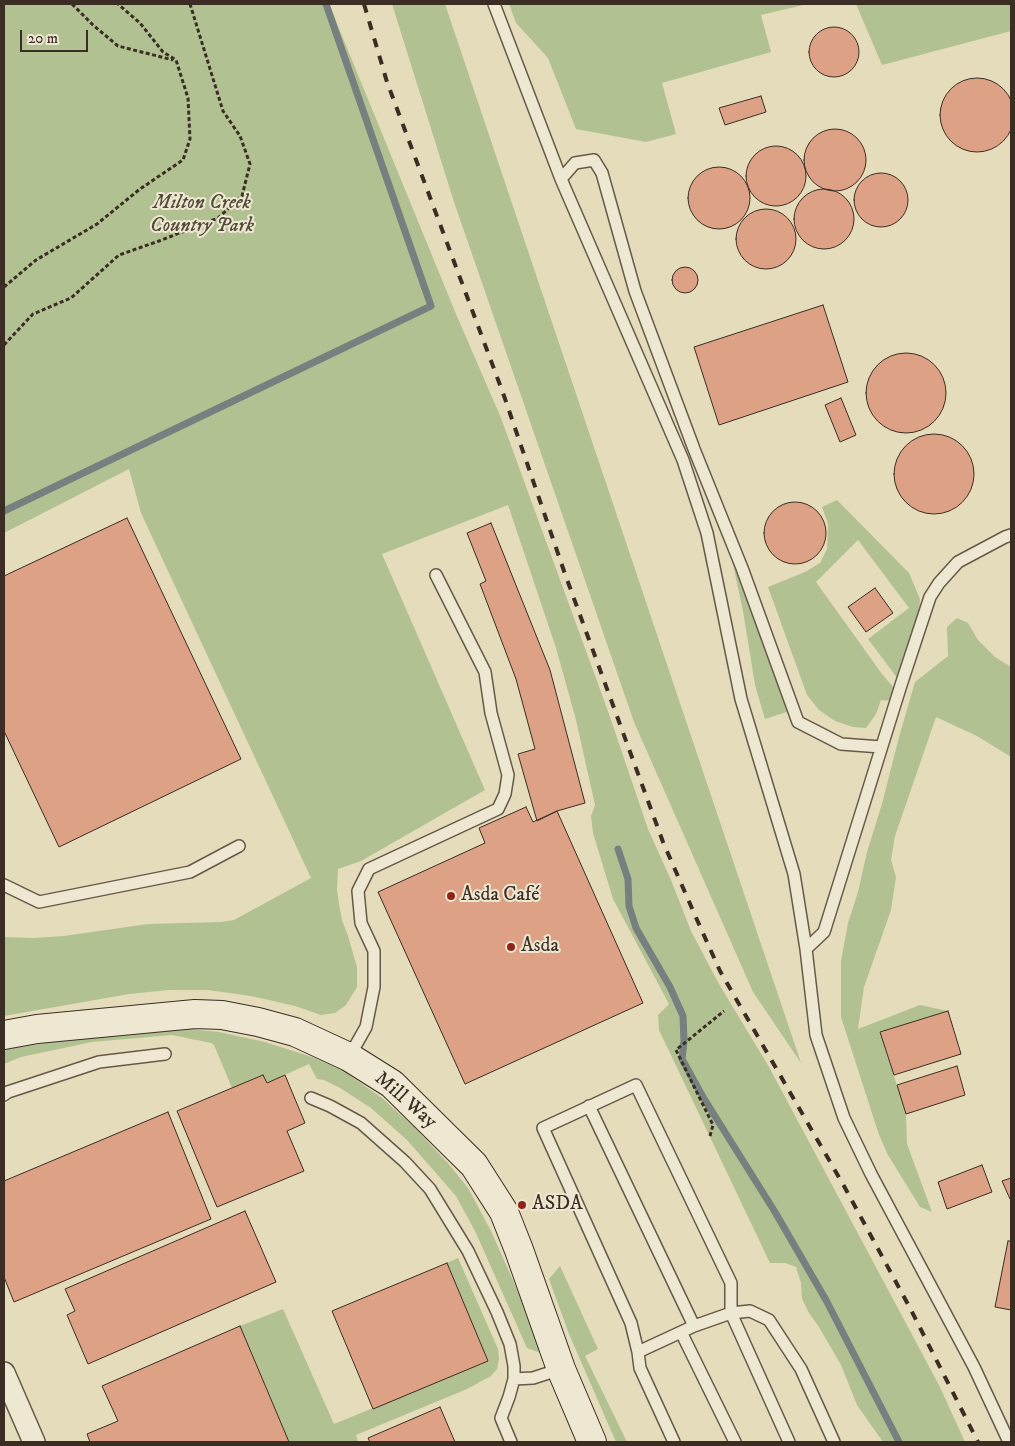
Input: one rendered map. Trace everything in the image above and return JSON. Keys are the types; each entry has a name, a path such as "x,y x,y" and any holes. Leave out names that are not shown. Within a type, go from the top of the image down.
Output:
{"street":[{"name":"Mill Way","path":"4,1035 37,1029 195,1014 213,1015 258,1022 295,1032 349,1057 392,1084 474,1165 504,1212 560,1370 592,1442"},
{"path":"4,1373 34,1442"}],"lane":[{"path":"494,4 561,179 683,460 707,533 741,699 794,874 806,948 816,1036 844,1118 871,1174 974,1366 1009,1442"},
{"path":"561,179 575,163 594,160 602,173 635,291 694,449 742,568 798,722 841,744 881,747"},
{"path":"806,948 824,932 930,597 939,583 958,562 1011,535"},
{"path":"349,1057 366,1027 374,987 374,951 362,923 358,891 369,869 498,809 505,794 508,775 491,713 485,672 436,574"},
{"path":"4,884 39,902 190,872 239,846"},
{"path":"4,1095 8,1092 99,1062 165,1054"},
{"path":"674,1442 640,1368 631,1323 543,1128 636,1085 731,1283 731,1313 789,1442"},
{"path":"311,1098 361,1123 405,1162 430,1190 468,1251 510,1344 514,1379 501,1418 511,1442"},
{"path":"589,1106 694,1326"},
{"path":"638,1352 694,1326 731,1313 750,1311 769,1320 801,1369 834,1442"},
{"path":"681,1332 735,1442"},
{"path":"514,1379 533,1378 560,1370"}],"path":[{"path":"72,4 118,46 176,60"},
{"path":"4,287 36,260 97,224 140,189 183,160 190,139 188,98 176,60 163,52 140,23 118,4"},
{"path":"4,345 33,314 71,298 119,255 218,218 242,196 250,164 240,136 223,111 190,4"},
{"path":"4,282 10,282"},
{"path":"710,1136 713,1125 676,1050 724,1010"}],"green space":[{"name":"Milton Creek Country Park","path":"4,4 329,4 456,314 501,418 609,714 648,829 691,931 719,984 769,1067 940,1387 965,1442 883,1442 857,1405 841,1365 802,1299 801,1283 796,1267 785,1263 770,1263 659,1030 658,1015 669,1004 613,899 593,833 591,816 595,805 576,720 556,648 508,505 382,554 485,790 361,861 338,869 337,890 342,920 357,967 357,987 346,1005 335,1013 321,1015 295,1006 251,996 208,990 169,990 129,994 4,1016 4,937 64,936 148,924 234,920 311,878 141,513 129,469 4,533"},
{"path":"392,4 445,4 801,1063 753,992 634,722 454,202"},
{"path":"509,4 808,4 761,15 771,52 662,83 676,134 646,142 576,129 548,58 516,23"},
{"path":"856,4 1011,4 1011,31 882,65"},
{"path":"721,500 797,702 785,706 787,712 765,719 755,685 743,611 723,518"},
{"path":"837,500 909,573 920,599 919,620 901,683 868,639 909,608 858,540 816,582 894,688 894,696 891,701 881,700 876,714 866,728 853,727 835,721 819,710 807,695 768,587 805,572 820,563 827,549 828,524 822,507"},
{"path":"957,618 968,623 978,640 995,657 1011,667 1011,757 977,736 936,717 895,836 891,860 896,877 891,910 864,987 858,1029 920,1005 948,1011 880,1032 906,1114 907,1144 932,1212 920,1207 888,1155 879,1135 841,1017 841,961 848,923 915,682 948,656 947,627"},
{"path":"169,1029 219,1032 265,1042 312,1057 342,1070 382,1098 413,1126 447,1162 468,1188 491,1231 546,1355 527,1348 475,1231 456,1196 407,1140 371,1108 340,1088 324,1080 317,1079 309,1064 267,1083 232,1088 214,1045 172,1035 92,1042 21,1057 4,1064 4,1050 74,1038"},
{"path":"458,1258 498,1349 497,1369 491,1376 467,1389 356,1435 358,1442 289,1442 240,1326 283,1309 334,1424 488,1361 447,1263"},
{"path":"560,1266 598,1349 585,1356 627,1442 616,1442 569,1334 549,1279"}],"building":[{"path":"834,27 848,31 855,38 859,52 855,66 848,73 834,77 820,73 813,66 809,52 813,38 820,31"},
{"path":"977,78 991,81 1003,89 1011,101 1014,115 1011,129 1003,141 991,149 977,152 963,149 951,141 943,129 940,115 943,101 951,89 963,81"},
{"path":"761,96 766,112 725,125 719,108"},
{"path":"835,129 847,131 857,138 864,148 866,160 864,172 857,182 847,189 835,191 823,189 813,182 806,172 804,160 806,148 813,138 823,131"},
{"path":"776,146 793,151 801,159 806,176 801,193 793,201 776,206 759,201 751,193 746,176 751,159 759,151"},
{"path":"719,167 731,170 741,176 747,186 750,198 747,210 741,220 731,226 719,229 707,226 697,220 691,210 688,198 691,186 697,176 707,170"},
{"path":"876,173 886,173 896,177 904,185 908,200 904,215 896,223 886,227 876,227 866,223 858,215 854,205 854,195 858,185 866,177"},
{"path":"824,189 840,194 845,198 849,203 854,219 849,235 845,240 840,244 824,249 808,244 803,240 799,235 794,219 799,203 803,198 808,194"},
{"path":"760,209 772,209 783,214 791,222 796,233 794,251 783,264 772,269 760,269 749,264 741,256 736,245 736,233 741,222 749,214"},
{"path":"685,267 694,271 698,280 694,289 685,293 676,289 672,280 676,271"},
{"path":"823,305 848,382 719,425 694,347"},
{"path":"906,353 921,356 934,365 943,378 946,393 943,408 934,421 921,430 906,433 891,430 878,421 869,408 866,393 869,378 878,365 891,356"},
{"path":"841,398 856,435 840,442 825,405"},
{"path":"934,434 949,437 962,446 971,459 974,474 971,489 962,502 949,511 934,514 919,511 906,502 897,489 894,474 897,459 906,446 919,437"},
{"path":"789,502 801,502 817,511 824,521 826,533 824,545 817,555 801,564 789,564 778,559 769,550 764,539 764,527 769,516 778,507"},
{"path":"127,518 241,759 59,847 4,731 4,576"},
{"path":"491,523 550,670 585,803 557,811 537,821 518,754 535,749 516,679 480,584 486,581 467,533"},
{"path":"875,588 893,613 866,632 848,607"},
{"name":"Asda","path":"526,807 533,822 557,811 643,1003 465,1084 378,892 485,843 479,828"},
{"path":"948,1011 961,1054 894,1075 880,1032"},
{"path":"957,1066 965,1095 906,1114 897,1085"},
{"path":"263,1075 267,1083 285,1075 305,1123 287,1131 304,1171 217,1207 177,1111"},
{"path":"168,1112 211,1219 14,1302 4,1277 4,1181"},
{"path":"982,1165 992,1192 947,1209 938,1182"},
{"path":"1011,1178 1011,1198 1010,1199 1002,1181"},
{"path":"245,1211 276,1282 88,1364 67,1315 75,1311 65,1289"},
{"path":"1008,1241 1011,1241 1011,1310 995,1307"},
{"path":"447,1263 488,1361 373,1409 332,1311"},
{"path":"240,1326 289,1442 90,1442 87,1434 118,1421 102,1386"},
{"path":"440,1407 455,1442 370,1442 368,1438"}],"waterway":[{"path":"4,511 431,306 326,4"},
{"path":"618,849 628,879 629,906 636,928 670,987 683,1016 684,1041 682,1059 826,1300 899,1442"}],"railway":[{"path":"364,4 387,82 503,393 565,574 663,842 720,971 844,1186 910,1308 978,1442"}],"place":[{"name":"Asda Café","path":"451,896"},
{"name":"Asda","path":"511,947"},
{"name":"ASDA","path":"522,1205"}]}
